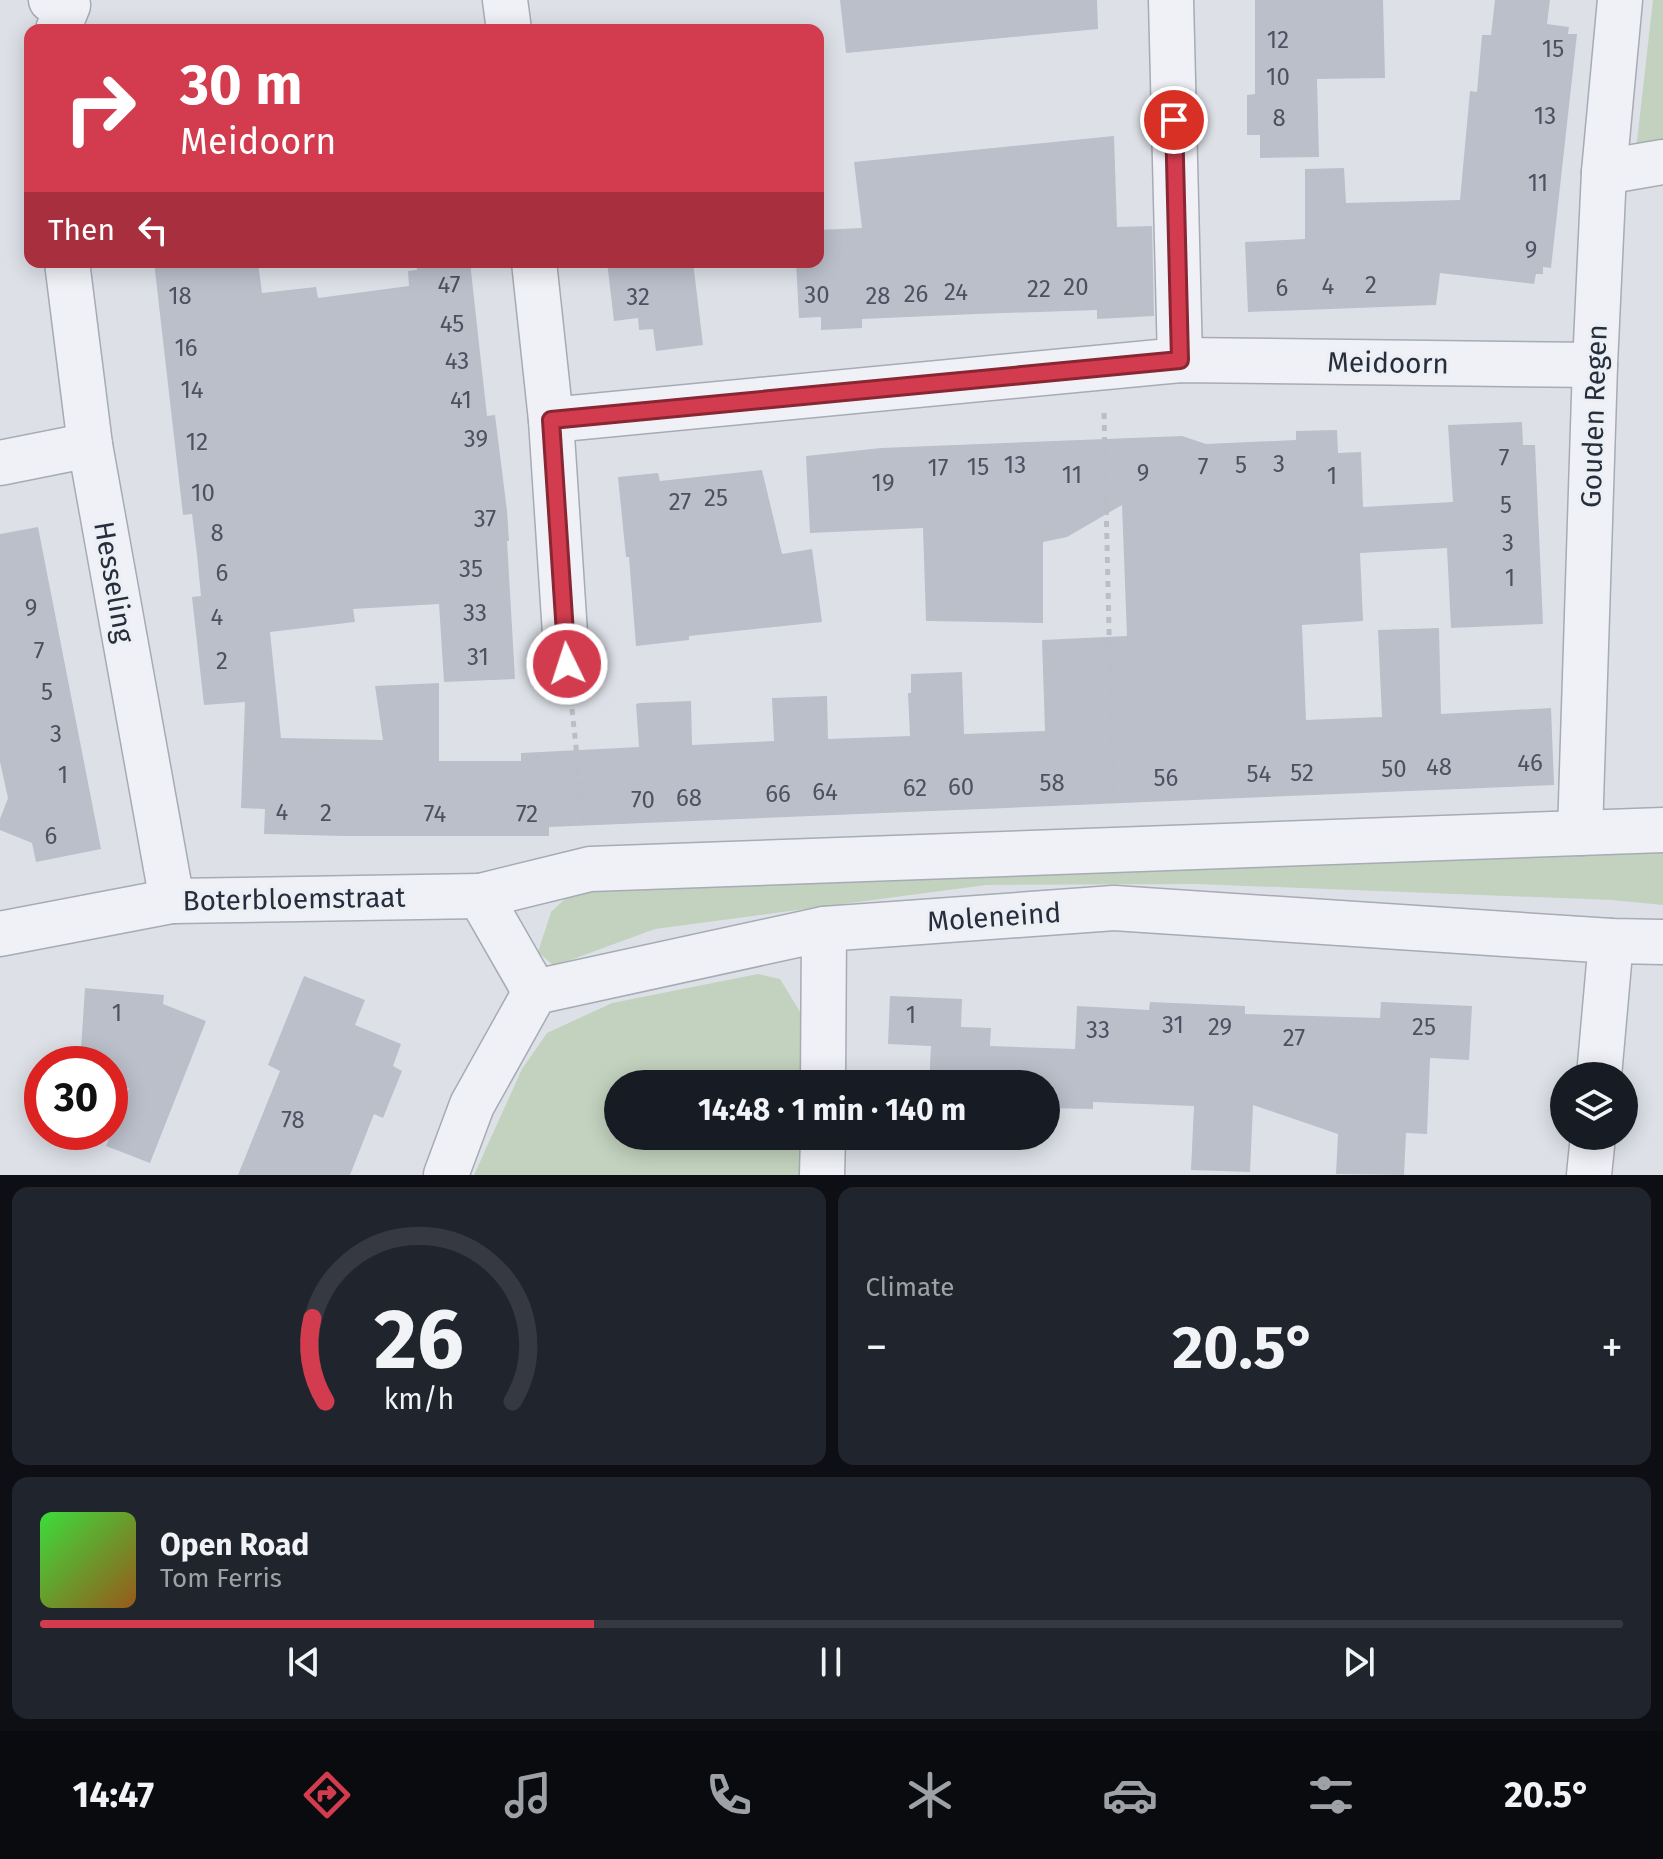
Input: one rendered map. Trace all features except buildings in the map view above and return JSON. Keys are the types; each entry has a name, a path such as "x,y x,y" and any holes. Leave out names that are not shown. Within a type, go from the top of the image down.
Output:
{"street":[{"path":"505,0 508,24"},
{"path":"1171,0 1180,360"},
{"name":"Gouden Regen","path":"1580,833 1604,172 1620,0"},
{"path":"1604,172 1663,162"},
{"name":"Hesseling","path":"68,268 90,445 172,901"},
{"path":"535,268 551,420 567,664"},
{"name":"Meidoorn","path":"551,420 1180,360 1595,365"},
{"path":"0,463 90,445"},
{"path":"446,1175 472,1105 535,992 480,896 590,869 1663,830"},
{"name":"Boterbloemstraat","path":"0,934 172,901 480,896"},
{"name":"Moleneind","path":"535,992 824,929 1114,908 1663,942"},
{"path":"823,1070 824,929"},
{"path":"1600,1062 1611,941"},
{"path":"822,1175 823,1150"},
{"path":"1589,1175 1592,1150"}],"path":[{"path":"1103,368 1114,850"},
{"path":"567,664 590,869"}],"green space":[{"path":"1653,0 1663,0 1663,146 1636,150"},
{"path":"1663,853 1663,905 1612,900 1197,884 986,885 655,929 554,966 538,952 551,912 567,897 594,891"},
{"path":"758,974 780,979 802,1015 807,1070 604,1070 604,1150 806,1150 805,1175 474,1175 522,1069 547,1033 612,1003"}],"route":[{"path":"567,664 551,420 1180,360 1174,120"}]}
